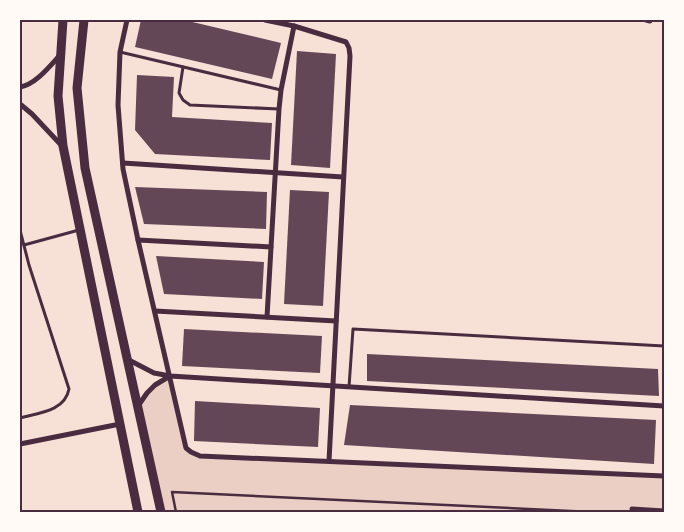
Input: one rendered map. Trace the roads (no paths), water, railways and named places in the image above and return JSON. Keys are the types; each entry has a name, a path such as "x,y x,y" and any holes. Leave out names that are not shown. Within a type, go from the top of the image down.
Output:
{"street":[{"path":"63,20 58,96 62,146 138,512"},
{"path":"84,20 77,88 85,168 161,512"},
{"path":"127,20 120,52 118,105 123,163 138,240 186,448 200,456 664,476"},
{"path":"265,20 294,26 346,42 349,48 329,461"},
{"path":"267,318 279,109 294,26"},
{"path":"20,87 34,80 60,54"},
{"path":"20,104 62,146"},
{"path":"123,163 344,177"},
{"path":"138,240 272,247"},
{"path":"155,311 336,321"},
{"path":"127,358 154,373 170,376 664,406"},
{"path":"138,408 147,392 170,376"},
{"path":"20,444 120,424"},
{"path":"632,509 664,511"}],"lane":[{"path":"120,52 281,90"},
{"path":"183,67 179,93 182,100 190,105 279,109"},
{"path":"20,230 69,389 68,396 56,408 20,418"},
{"path":"24,246 80,230"},
{"path":"349,387 353,329 664,346"}]}
